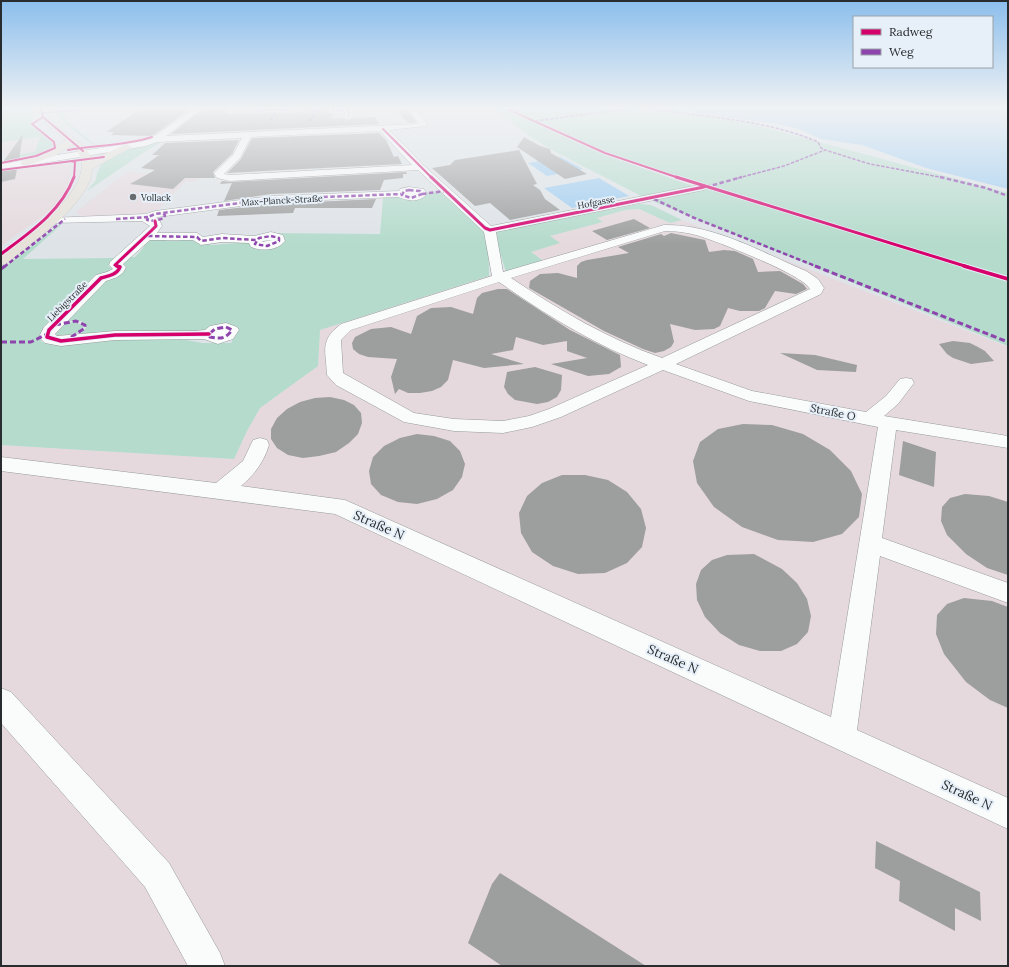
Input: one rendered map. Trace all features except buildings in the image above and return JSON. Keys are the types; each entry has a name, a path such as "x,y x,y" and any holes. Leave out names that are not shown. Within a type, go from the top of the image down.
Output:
{"main road":[{"path":"26,163 49,154"},
{"path":"1,261 53,220 83,187 88,167 85,154"},
{"path":"88,167 111,154"}],"street":[{"path":"1,167 84,154"},
{"path":"237,154 219,173 223,178 420,167"},
{"path":"407,154 485,228 490,230 497,273 501,277"},
{"name":"Hofgasse","path":"490,230 704,187"},
{"name":"Max-Planck-Straße","path":"53,220 155,217 197,207 272,199 401,194"},
{"name":"Liebigstraße","path":"155,217 156,226 148,236 137,243 115,265 120,267 119,270 112,275 101,278 54,326 47,334 47,337 56,341 64,341 96,336 209,334"},
{"path":"676,227 695,230 801,274 809,278 815,285 816,291 664,364 555,412 532,421 504,427 454,425 410,418 342,381 335,375 333,340 336,335 346,327 501,277 664,228 676,227"},
{"path":"148,236 197,237 201,241 222,238 256,240"},
{"name":"Straße O","path":"501,277 518,291 598,338 621,349 749,396 878,421 1008,442"},
{"path":"842,738 870,543 878,421 906,383"},
{"path":"220,491 240,476 248,467 258,455 260,445"},
{"name":"Straße N","path":"1,464 338,506 815,723 842,738 1008,814"},
{"path":"870,543 1008,593"},
{"path":"1,702 157,875 207,966"}],"shaded area":[{"path":"4,154 25,154 12,157 4,156"},
{"path":"51,163 71,165 70,181 65,194 50,211 1,246 1,171"},
{"name":"Vollack","path":"127,172 200,178 195,182 185,182 157,211 124,216 84,216 76,214 77,211"},
{"path":"639,209 670,223 682,220 1008,347 1008,966 1,966 1,445 234,459 260,408 318,366 320,330 505,270 544,261 531,252 559,243 550,236 602,222 596,218 625,210"}],"green space":[{"path":"22,154 40,154 13,160 16,155"},
{"path":"117,154 141,154 87,191 96,180 97,173 103,161"},
{"path":"560,154 602,154 693,186 645,198"},
{"path":"608,154 864,154 1008,193 1008,346 650,200 707,186"},
{"path":"441,192 488,233 489,276 320,330 318,366 260,408 234,459 1,445 1,270 60,224 62,224 23,259 117,258 108,266 113,268 111,272 99,275 39,336 42,342 48,343 94,339 181,339 202,343 231,343 238,329 206,330 196,332 79,335 86,328 85,324 81,321 68,321 127,257 135,257 144,247 137,247 153,239 169,238 166,241 179,241 181,238 212,245 249,242 273,247 274,233 380,234 383,198 393,197 393,195"},
{"path":"639,204 651,205 682,220 670,223 639,209 625,210 597,218 603,222 550,236 560,243 531,252 545,262 506,272 495,236 497,231"},
{"path":"74,322 84,326 80,332 59,337 55,336 54,330 63,324"}],"water":[{"path":"887,154 1008,154 1008,189 926,168"},
{"path":"561,157 583,169 547,176 528,163"},
{"path":"599,178 629,196 572,208 544,188"}],"marked path":[{"path":"706,187 784,166 814,154"},
{"path":"836,154 870,164 963,182 1008,196"},
{"path":"409,190 420,191 422,194 411,198 402,195 404,191 409,190"},
{"path":"422,194 445,191"},
{"path":"163,214 165,215 164,218 155,221 147,220 148,217 155,214 214,205 271,199 401,194"},
{"path":"654,199 692,217 1008,342"},
{"path":"116,219 148,217"},
{"path":"1,269 65,219"},
{"path":"148,236 197,237 201,241 222,238 256,240"},
{"path":"271,236 279,238 279,241 267,246 255,244 259,238 271,236"},
{"path":"55,325 76,321 85,325 85,328 70,338"},
{"path":"226,327 232,330 228,336 218,339 210,337 209,334 215,329 226,327"},
{"path":"1,342 31,342 47,334"}],"cycle path":[{"path":"1,163 40,154"},
{"path":"407,154 485,228 490,230 704,187"},
{"path":"608,154 704,187 1008,279"},
{"path":"1,170 104,157"},
{"path":"1,254 37,226 61,202 70,189 75,176 75,162 71,161"},
{"path":"155,221 156,226 115,265 120,267 119,270 112,275 101,278 49,330 47,337 55,341 72,341 115,335 179,336 209,334"}],"place":[{"name":"Vollack","path":"133,197"}]}
